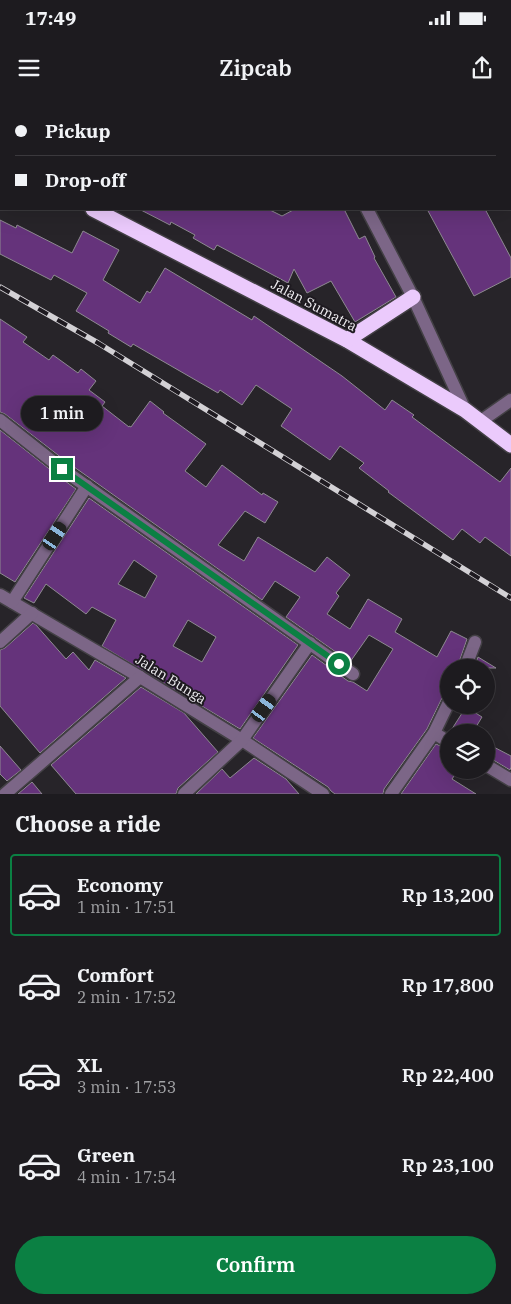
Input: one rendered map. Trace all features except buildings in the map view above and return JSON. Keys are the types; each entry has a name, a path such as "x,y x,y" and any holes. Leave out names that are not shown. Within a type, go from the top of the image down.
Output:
{"highway":[{"name":"Jalan Sumatra","path":"95,210 347,340 465,410 511,445"},
{"path":"347,340 413,297"}],"street":[{"path":"368,210 413,297 465,410"},
{"path":"481,421 511,400"},
{"path":"0,420 62,469 353,674"},
{"path":"12,602 88,486"},
{"name":"Jalan Bunga","path":"0,595 140,677 242,740 324,794"},
{"path":"0,642 32,614"},
{"path":"468,659 475,642"},
{"path":"184,794 242,740 310,643"},
{"path":"5,794 140,677"},
{"path":"391,794 434,733 443,714"},
{"path":"434,733 440,737"},
{"path":"495,770 511,780"}],"railway":[{"path":"0,287 98,343 511,598"}],"route":[{"path":"62,469 339,664"}]}
